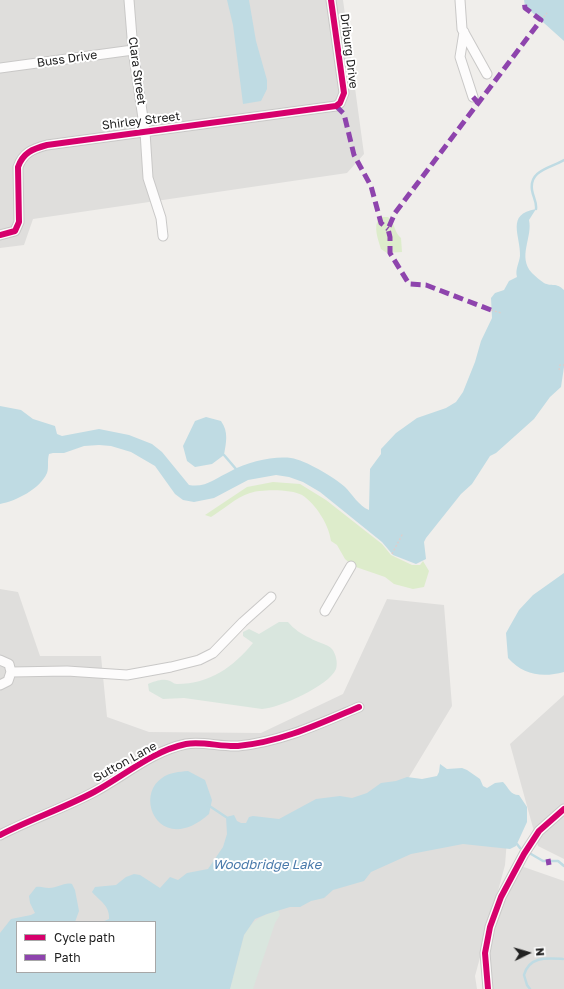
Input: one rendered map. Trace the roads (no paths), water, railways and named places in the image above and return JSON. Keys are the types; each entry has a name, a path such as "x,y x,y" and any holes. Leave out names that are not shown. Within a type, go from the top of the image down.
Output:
{"street":[{"name":"Clara Street","path":"129,0 133,50 145,132 148,178 161,218 163,236"},
{"name":"Driburg Drive","path":"331,0 344,94 340,103"},
{"path":"460,0 464,32 460,57 473,97"},
{"path":"464,32 487,74"},
{"name":"Buss Drive","path":"0,68 133,50"},
{"name":"Shirley Street","path":"0,235 15,231 19,222 18,167 20,160 30,149 47,144 333,108 340,103"},
{"path":"326,611 351,566"},
{"path":"11,672 67,671 127,675 199,660 213,654 243,622 271,597"},
{"path":"0,660 8,664 11,672 8,681 0,685"},
{"name":"Sutton Lane","path":"0,835 77,801 111,783 148,760 170,750 187,744 236,746 274,740 305,730 359,707"},
{"path":"488,989 485,953 490,927 501,898 524,854 539,831 563,811"}],"water":[{"path":"227,0 249,0 256,41 267,80 267,89 261,101 243,104 233,25"},
{"path":"524,0 564,0 564,41 525,6"},
{"path":"536,209 529,220 530,227 526,247 526,260 532,273 541,281 547,284 559,286 564,290 564,367 561,387 550,397 534,419 496,453 490,456 472,484 461,494 426,538 424,542 426,559 416,564 393,555 382,542 320,492 303,482 289,477 276,475 248,480 214,498 194,502 183,500 175,494 155,466 131,452 111,446 84,446 64,453 49,454 47,473 44,479 33,489 20,497 0,504 0,406 21,410 33,419 55,426 57,434 62,436 99,429 129,435 152,444 162,452 189,485 195,486 206,484 238,468 260,460 276,458 297,459 311,465 334,479 345,487 362,506 369,510 370,469 381,454 381,449 396,433 417,418 446,408 456,402 463,392 475,362 481,341 492,318 491,298 495,293 504,290 509,281 517,277 520,256 517,234 518,221 526,212"},
{"path":"206,417 221,421 224,425 226,433 226,446 224,455 212,464 195,467 187,461 183,446 195,421"},
{"path":"564,573 564,672 548,675 533,674 520,668 508,658 506,633 519,610 533,595"},
{"name":"Woodbridge Lake","path":"440,764 447,769 462,768 480,779 483,786 487,788 495,783 503,782 514,794 519,795 527,807 527,822 516,846 510,849 463,844 411,854 371,872 364,881 333,890 324,898 311,901 300,907 290,907 255,919 244,935 230,989 0,989 0,933 11,919 35,913 30,903 29,896 36,887 52,888 72,884 75,890 79,911 75,921 16,921 16,973 156,973 156,921 104,921 109,919 109,914 104,904 92,892 95,887 116,885 126,877 134,874 140,875 160,888 170,877 178,880 187,873 208,869 223,847 227,834 226,817 234,815 237,821 241,823 246,823 249,817 253,816 279,819 316,799 340,796 352,798 367,793 381,783 396,781 407,777 422,779 437,776"},
{"path":"188,771 205,780 212,800 209,814 192,826 177,829 165,827 157,819 151,809 150,798 154,787 162,778 168,775"}],"waterway":[{"path":"536,209 532,190 534,178 542,170 564,160"},
{"path":"224,455 236,469"},
{"path":"208,805 226,817"},
{"path":"517,844 520,848"},
{"path":"531,854 543,861 558,861 564,866"},
{"path":"530,989 524,975 530,964 534,961 551,958 563,959"}]}
